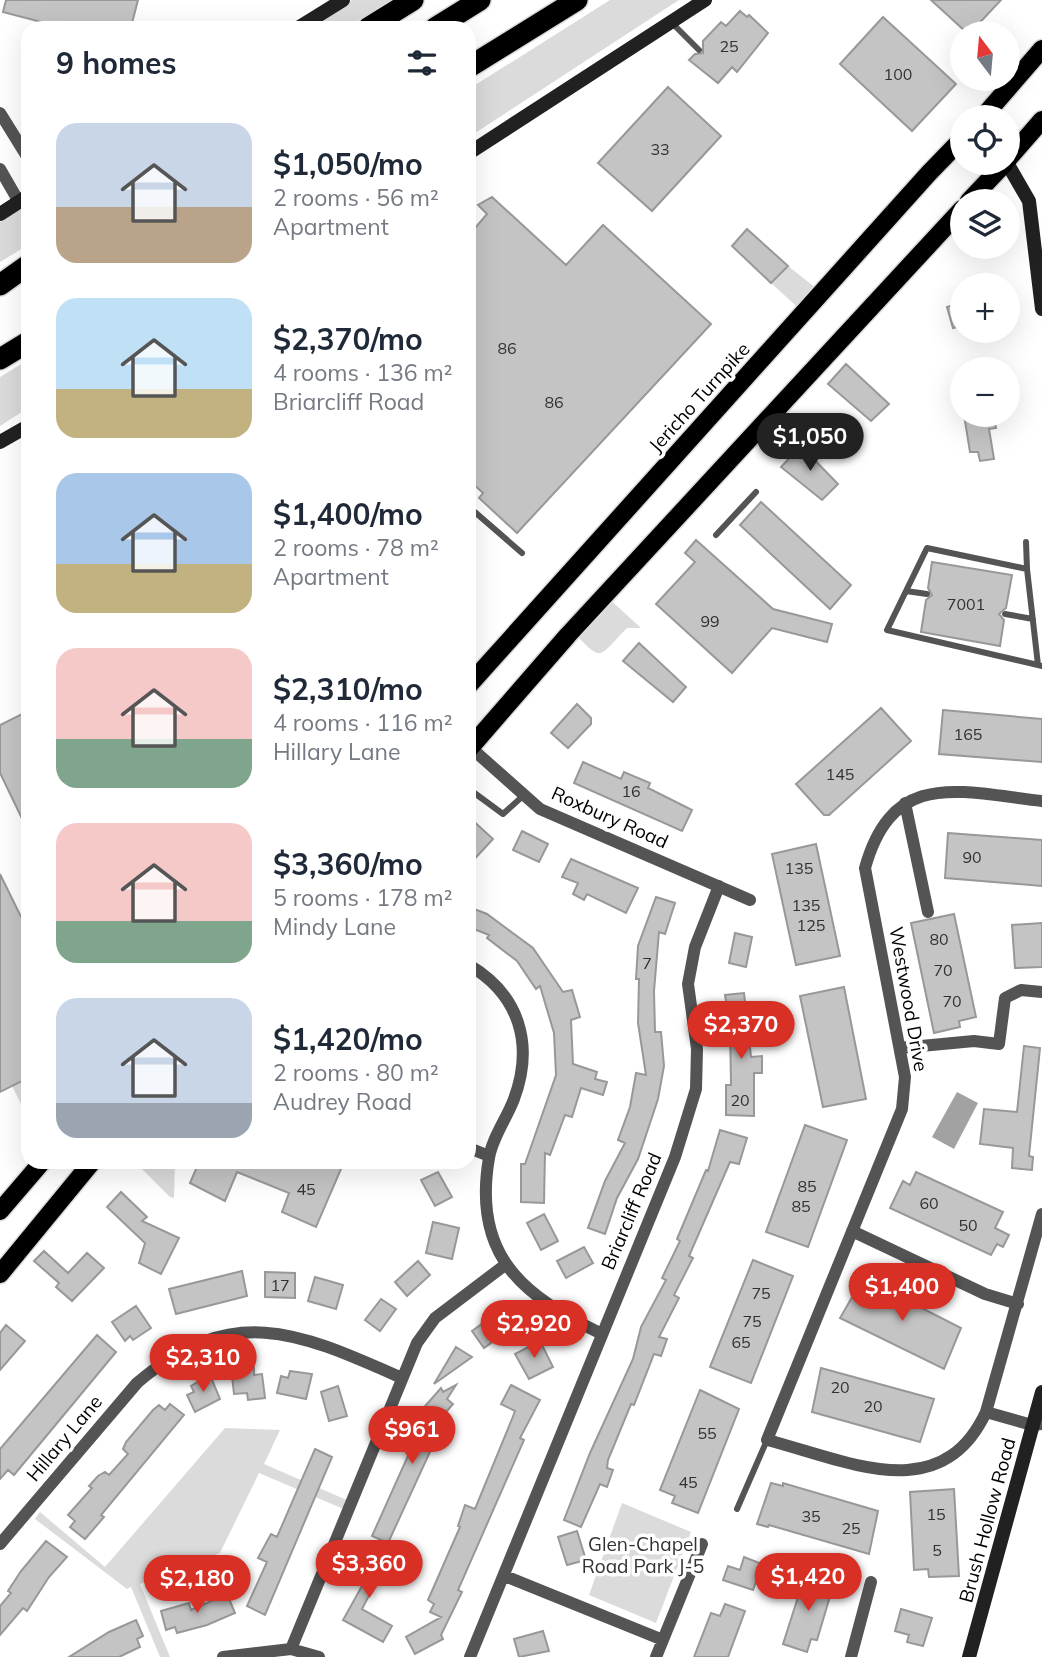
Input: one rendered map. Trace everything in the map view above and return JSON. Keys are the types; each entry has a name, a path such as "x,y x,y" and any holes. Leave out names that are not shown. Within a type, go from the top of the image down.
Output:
{"highway":[{"path":"379,21 413,0"},
{"path":"446,21 480,0"},
{"path":"476,63 577,0"},
{"path":"0,285 21,270"},
{"path":"0,298 21,284"},
{"path":"0,359 21,346"}],"main road":[{"path":"309,21 343,0"},
{"path":"476,148 705,0"},
{"path":"994,105 1042,49"},
{"path":"1020,146 1042,120"},
{"name":"Jericho Turnpike","path":"476,677 950,152"},
{"path":"981,189 994,175"},
{"path":"1016,175 1035,202 1042,309"},
{"path":"0,214 21,201"},
{"path":"476,741 568,635 950,222"},
{"path":"0,442 21,430"},
{"path":"0,1211 36,1169"},
{"path":"0,1274 86,1169"},
{"name":"Brush Hollow Road","path":"969,1657 1037,1424 1042,1392"}],"street":[{"path":"0,113 21,147"},
{"path":"0,169 21,195"},
{"name":"Roxbury Road","path":"476,753 540,809 750,900"},
{"name":"Westwood Drive","path":"767,1440 902,1109 905,1077 864,868 873,838 894,809 920,795 954,792 1042,801"},
{"name":"Westwood Drive","path":"905,803 928,912"},
{"name":"Briarcliff Road","path":"470,1657 693,1107 697,1049 688,984 695,947 719,886"},
{"path":"476,971 501,991 513,1009 524,1053 514,1100 489,1156 486,1208 505,1265 537,1298 602,1334"},
{"path":"900,1048 974,1041 999,1044 1005,998 1021,990 1042,992"},
{"path":"476,1151 489,1156"},
{"path":"767,1440 901,1473 933,1467 959,1452 977,1432 986,1412 1042,1214"},
{"path":"852,1231 976,1290 1018,1304"},
{"path":"291,1649 417,1343 435,1318 463,1294 505,1265"},
{"name":"Hillary Lane","path":"0,1544 137,1383 180,1352 205,1341 243,1333 300,1337 402,1378"},
{"path":"986,1412 1037,1424"},
{"path":"656,1657 702,1544"},
{"path":"505,1576 663,1640"},
{"path":"851,1657 871,1582"},
{"path":"223,1657 291,1649 319,1657"}],"lane":[{"path":"672,23 699,50"},
{"path":"716,535 756,492"},
{"path":"476,513 522,554"},
{"path":"1026,542 1040,665 887,630 927,548 1027,569"},
{"path":"906,591 927,594"},
{"path":"1005,614 1033,619"},
{"path":"476,794 503,814 524,795"},
{"path":"737,1508 767,1440"}],"green space":[{"path":"352,0 391,0 357,21 319,21"},
{"path":"610,0 679,0 476,132 476,85"},
{"path":"21,209 21,249 0,262 0,222"},
{"path":"788,266 821,292 804,313 771,283"},
{"path":"21,364 21,412 0,426 0,377"},
{"path":"605,595 641,628 627,628 600,653 589,648 572,631"},
{"path":"21,1082 21,1104 12,1086"},
{"path":"142,1169 175,1169 174,1198"},
{"path":"225,1428 280,1430 264,1464 349,1501 346,1510 259,1473 220,1553 140,1584 170,1657 160,1657 131,1587 127,1589 35,1519 40,1512 105,1567"},
{"name":"Glen-Chapel Road Park J-5","path":"622,1503 691,1532 656,1623 589,1595"}],"shaded area":[{"path":"957,1092 978,1103 954,1149 932,1137"}],"building":[{"path":"6,0 138,0 133,21 38,21 3,12"},
{"path":"931,0 1001,0 981,21 954,21"},
{"path":"740,11 747,17 749,15 768,33 737,72 732,67 718,83 689,60 695,54 703,53 703,41 721,22 726,26"},
{"path":"883,17 950,78 950,90 912,131 840,64"},
{"path":"668,87 721,136 652,211 598,163"},
{"path":"492,197 566,265 603,225 711,324 517,533 479,498 483,493 476,486 476,227 487,214 478,205"},
{"path":"747,229 788,266 771,283 732,246"},
{"path":"846,364 889,404 871,421 828,384"},
{"path":"966,427 996,427 989,429 994,459 980,461 978,452 970,452"},
{"path":"801,446 838,484 822,500 781,467"},
{"path":"761,502 851,585 830,609 740,525"},
{"path":"696,540 773,609 832,624 827,642 772,628 732,673 656,604 695,562 685,553"},
{"path":"932,562 1012,575 1006,608 999,614 1004,620 1000,646 921,632 926,600 932,595 928,588"},
{"path":"639,643 686,687 673,702 623,661"},
{"path":"577,704 591,718 591,724 568,748 551,733"},
{"path":"881,708 911,741 829,815 824,815 796,784"},
{"path":"943,710 1042,719 1042,762 939,754"},
{"path":"21,714 21,816 0,773 0,725"},
{"path":"583,762 621,779 624,772 650,783 648,788 692,810 682,831 574,783"},
{"path":"476,823 493,839 476,857"},
{"path":"522,831 548,844 539,862 513,850"},
{"path":"948,833 1042,840 1042,886 945,878"},
{"path":"816,844 840,956 796,965 772,854"},
{"path":"571,859 638,888 626,913 587,894 584,900 573,894 578,883 562,877"},
{"path":"0,874 21,917 21,1082 0,1092"},
{"path":"656,897 675,903 665,934 659,932 654,991 655,1032 661,1032 664,1066 658,1099 638,1159 617,1198 605,1234 588,1228 605,1181 625,1143 618,1140 630,1107 636,1073 646,1075 638,1023 639,979 636,979 638,946"},
{"path":"476,910 487,914 533,948 563,992 572,990 580,1017 571,1020 573,1064 597,1072 595,1079 607,1082 603,1095 581,1088 572,1117 565,1115 550,1155 545,1153 544,1203 521,1202 521,1164 525,1164 556,1075 554,1033 540,986 536,989 517,961 487,938 489,935 476,930"},
{"path":"954,914 976,1017 959,1021 960,1027 934,1033 911,923"},
{"path":"1042,923 1042,967 1015,968 1012,925"},
{"path":"735,933 752,937 746,967 729,963"},
{"path":"844,987 866,1099 823,1107 800,996"},
{"path":"744,993 751,1057 762,1056 762,1073 754,1073 754,1116 726,1115 726,1085 731,1085 730,1026 725,995"},
{"path":"1024,1046 1040,1048 1029,1156 1033,1157 1032,1170 1012,1168 1013,1148 980,1144 984,1109 1017,1112"},
{"path":"805,1125 847,1140 808,1247 766,1232"},
{"path":"720,1130 747,1138 739,1164 730,1162 689,1256 693,1258 674,1295 679,1298 659,1337 667,1339 661,1356 654,1354 608,1460 607,1468 613,1470 607,1487 600,1484 581,1527 564,1520 590,1453 633,1359 641,1327 666,1280 662,1278 680,1241 677,1239 706,1170 708,1171"},
{"path":"196,1169 341,1169 316,1227 282,1212 289,1193 237,1172 225,1201 190,1183"},
{"path":"438,1172 452,1197 435,1206 421,1180"},
{"path":"916,1172 1003,1212 995,1228 1009,1235 1003,1247 997,1244 991,1255 890,1208 903,1181 910,1185"},
{"path":"121,1192 147,1217 142,1221 179,1238 161,1274 139,1263 145,1243 107,1207"},
{"path":"544,1214 558,1241 541,1250 527,1223"},
{"path":"433,1222 459,1228 452,1259 426,1253"},
{"path":"584,1247 593,1263 566,1278 557,1261"},
{"path":"44,1251 68,1273 87,1253 104,1268 72,1301 56,1287 59,1283 34,1261"},
{"path":"753,1260 793,1276 751,1383 710,1367"},
{"path":"418,1261 430,1275 407,1296 395,1282"},
{"path":"242,1271 247,1296 176,1314 169,1289"},
{"path":"265,1272 295,1273 295,1298 265,1297"},
{"path":"315,1277 343,1285 336,1309 308,1301"},
{"path":"862,1280 961,1328 944,1369 840,1318"},
{"path":"381,1299 396,1309 380,1331 365,1320"},
{"path":"136,1306 151,1328 133,1340 130,1336 125,1341 112,1322"},
{"path":"497,1313 509,1330 484,1348 472,1331"},
{"path":"6,1325 25,1341 0,1370 0,1333"},
{"path":"97,1335 116,1352 14,1475 8,1470 0,1479 0,1449"},
{"path":"540,1341 553,1367 529,1379 515,1354"},
{"path":"456,1347 472,1357 434,1384"},
{"path":"231,1367 254,1368 254,1375 262,1374 265,1398 248,1400 247,1393 234,1394"},
{"path":"821,1368 934,1399 920,1442 812,1412"},
{"path":"290,1371 312,1374 306,1399 277,1393 281,1376 288,1378"},
{"path":"210,1375 220,1399 195,1412 187,1395 194,1392 191,1386"},
{"path":"456,1385 447,1399 453,1404 425,1436 435,1441 388,1543 372,1536 425,1418 419,1413 441,1388 443,1392"},
{"path":"511,1385 540,1400 520,1438 524,1440 458,1590 462,1592 441,1635 443,1639 415,1654 406,1637 441,1617 430,1612 434,1604 428,1600 460,1527 458,1526 465,1505 475,1509 512,1419 515,1411 501,1404"},
{"path":"338,1386 347,1416 329,1421 321,1392"},
{"path":"700,1390 739,1409 698,1513 672,1503 675,1496 660,1490"},
{"path":"170,1404 184,1415 101,1515 104,1517 85,1539 70,1527 75,1521 68,1515 92,1488 89,1486 98,1476 105,1472 109,1475 128,1454 123,1449 126,1442 153,1410 159,1405 165,1410"},
{"path":"315,1449 332,1457 265,1615 247,1606 267,1562 258,1558 271,1534 277,1537"},
{"path":"771,1483 783,1486 783,1483 878,1511 869,1554 769,1525 757,1524"},
{"path":"954,1489 959,1576 929,1577 928,1569 914,1570 910,1492"},
{"path":"577,1531 586,1560 567,1565 558,1537"},
{"path":"46,1541 67,1557 49,1577 27,1611 23,1608 0,1635 0,1606 11,1593 8,1591 21,1571"},
{"path":"366,1556 392,1569 385,1583 377,1580 362,1609 392,1626 383,1642 343,1620 362,1586 354,1582"},
{"path":"744,1557 762,1564 753,1590 723,1580 728,1566 740,1570"},
{"path":"806,1572 827,1580 823,1591 831,1593 817,1640 811,1639 807,1652 783,1644"},
{"path":"227,1594 235,1613 207,1625 177,1633 175,1627 166,1630 161,1611 189,1603 191,1610"},
{"path":"725,1604 745,1611 728,1657 694,1657 711,1613 720,1616"},
{"path":"901,1609 932,1618 923,1646 907,1642 909,1635 895,1631"},
{"path":"136,1620 143,1636 137,1639 140,1647 119,1657 69,1657 109,1632"},
{"path":"543,1631 549,1651 519,1657 514,1639"}]}
